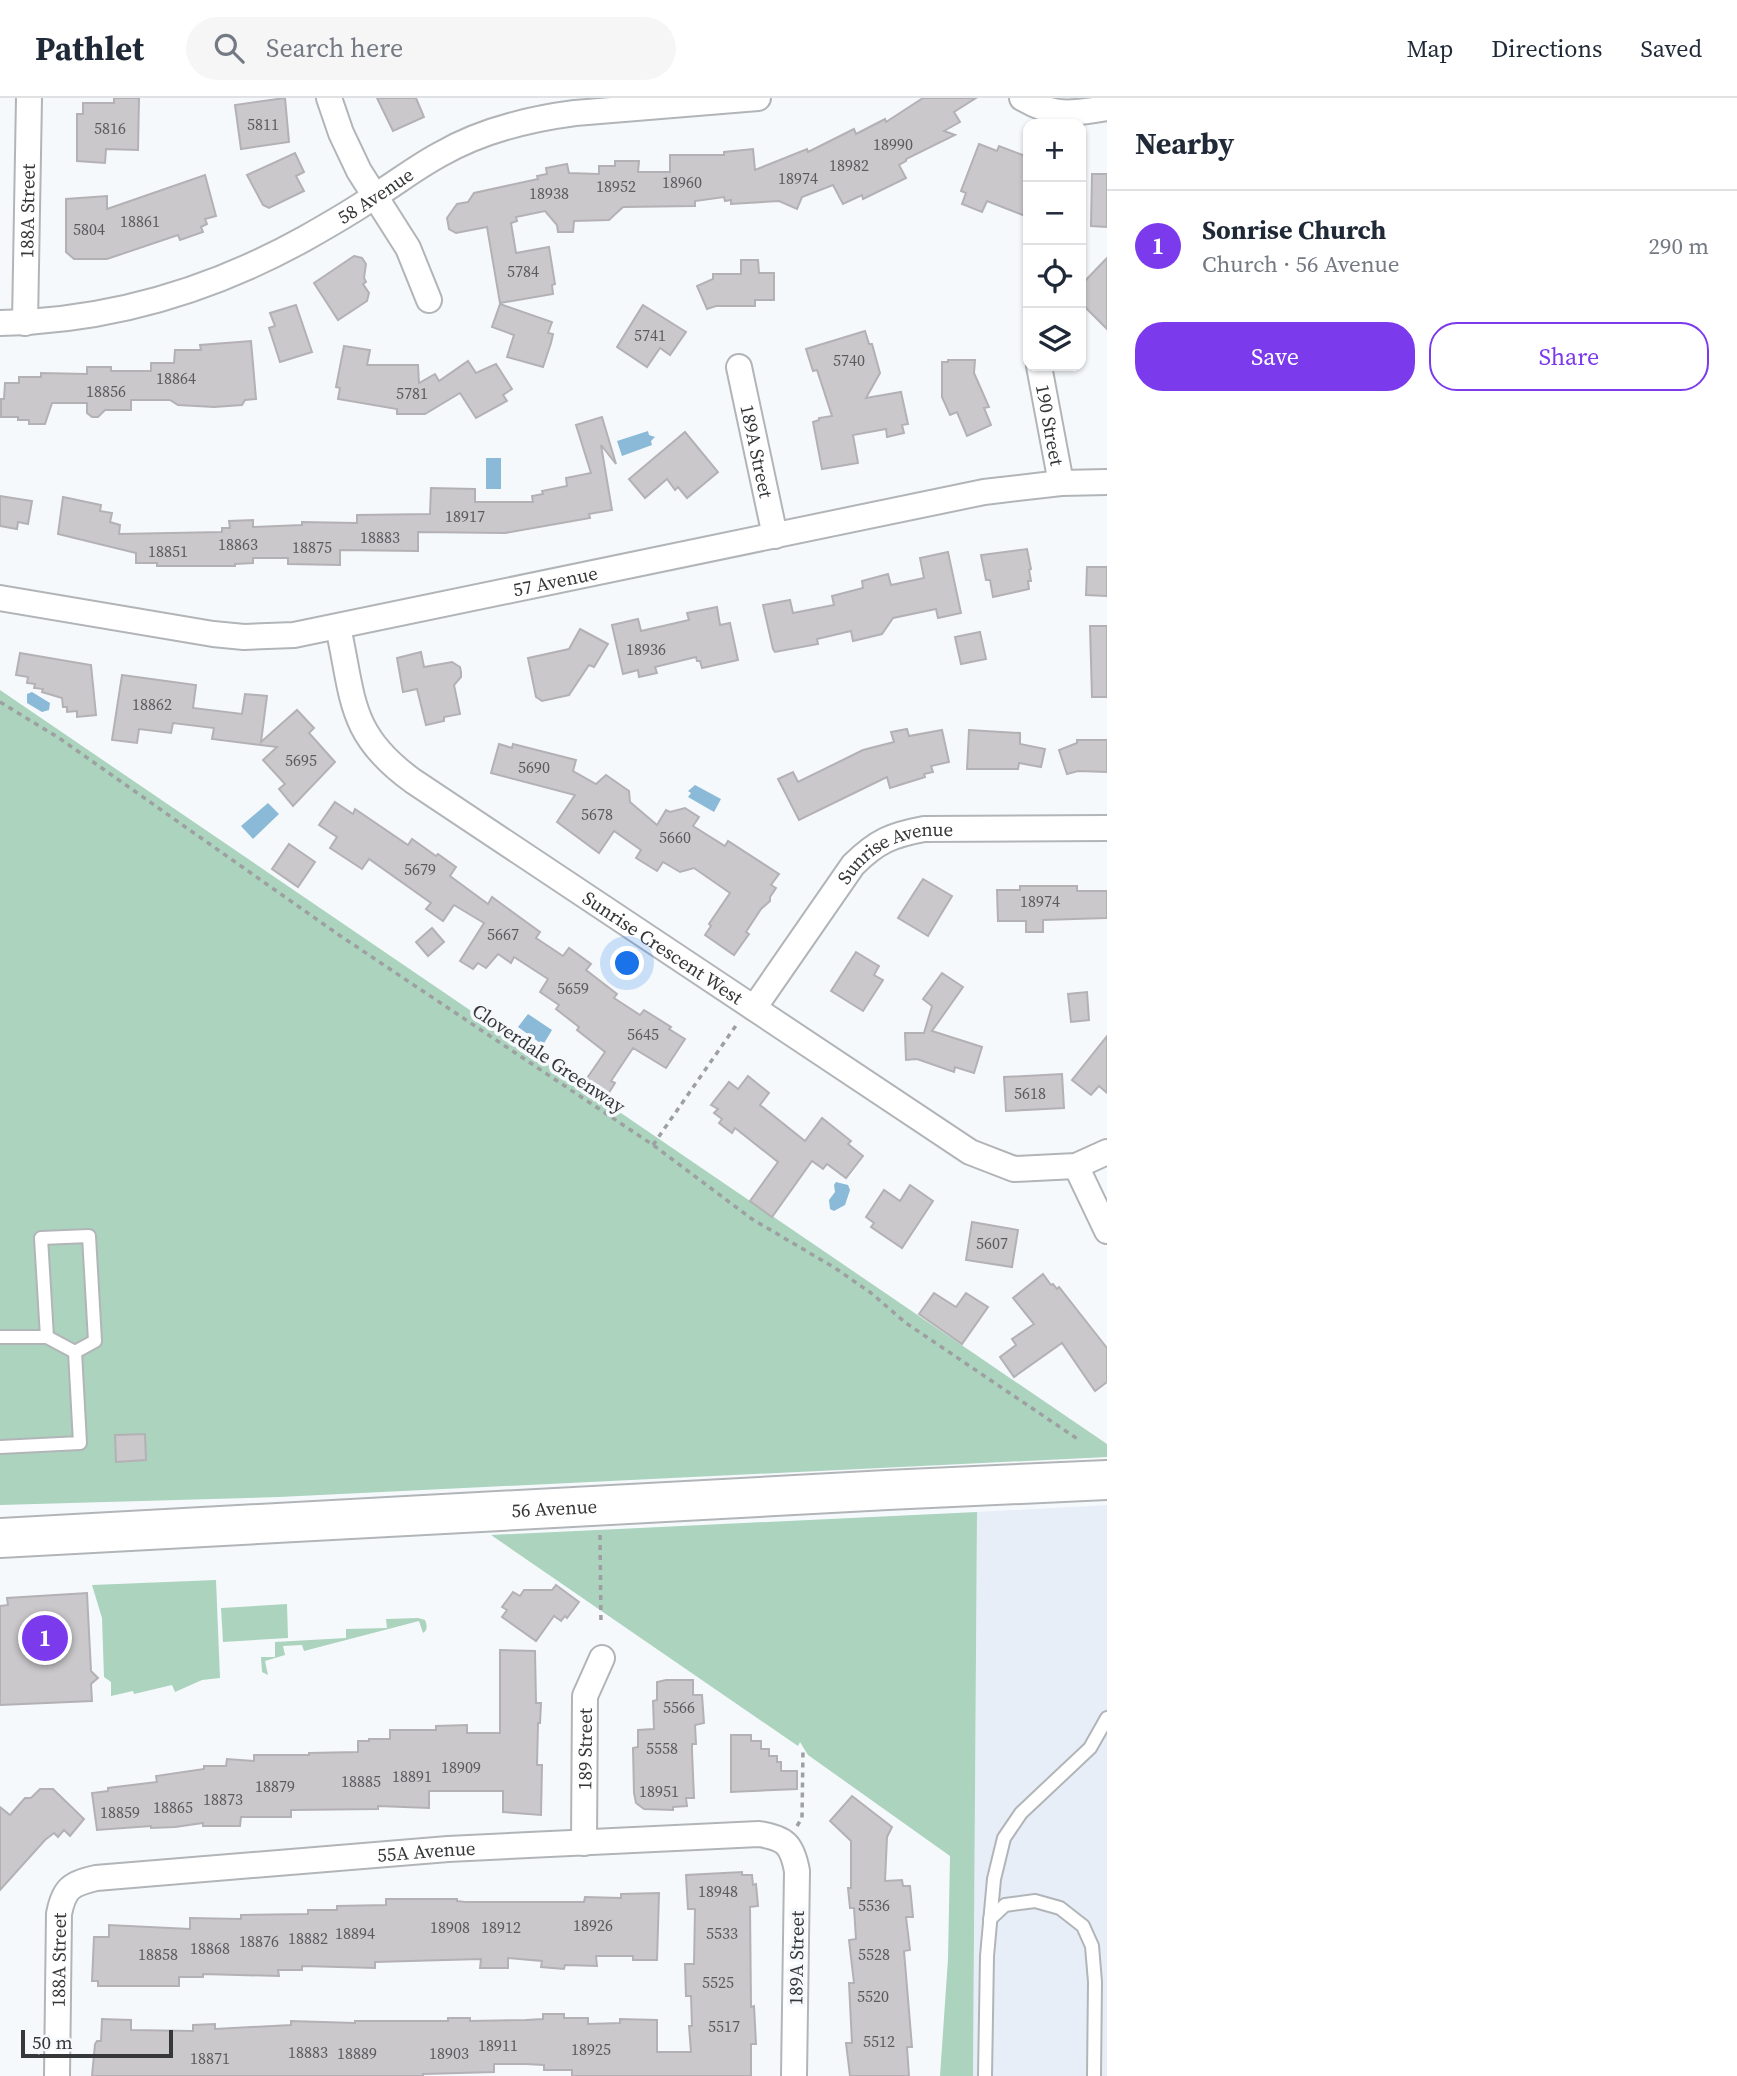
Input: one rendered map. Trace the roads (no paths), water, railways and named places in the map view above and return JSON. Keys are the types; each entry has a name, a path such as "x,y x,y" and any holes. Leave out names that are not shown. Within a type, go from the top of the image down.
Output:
{"highway":[{"name":"56 Avenue","path":"0,1538 1107,1480"}],"street":[{"name":"188A Street","path":"25,323 29,98"},
{"path":"329,98 341,133 375,197 408,248 429,300"},
{"name":"58 Avenue","path":"0,323 96,315 201,288 253,266 375,197 441,153 481,136 574,106 758,98"},
{"path":"1022,98 1042,109 1069,114 1107,108"},
{"name":"189A Street","path":"740,367 775,536"},
{"name":"190 Street","path":"1040,371 1061,483"},
{"name":"57 Avenue","path":"0,598 234,636 293,635 984,492 1061,483 1107,482"},
{"name":"Sunrise Crescent West","path":"338,627 357,715 377,751 394,767 747,1014 970,1152 1014,1169 1076,1166"},
{"name":"Sunrise Avenue","path":"747,1014 853,864 872,846 896,834 924,829 1107,828"},
{"path":"1107,1152 1076,1166 1107,1231"},
{"name":"189 Street","path":"584,1843 585,1696 601,1658"},
{"name":"55A Avenue","path":"67,1890 80,1882 96,1878 448,1849 759,1834 786,1842"},
{"name":"189A Street","path":"786,1842 794,1854 797,1871 794,2076"},
{"name":"188A Street","path":"57,2076 59,1914 67,1890"}],"lane":[{"path":"47,1338 41,1238 89,1236 95,1341 75,1352"},
{"path":"0,1337 47,1338 75,1352"},
{"path":"0,1447 80,1443 75,1352"},
{"path":"985,2076 987,1956 994,1879 1004,1838 1028,1806 1090,1748 1107,1718"},
{"path":"990,1919 1005,1905 1035,1901 1060,1908 1083,1926 1092,1946 1095,1982 1094,2076"}],"water":[{"path":"648,431 649,435 655,437 651,441 652,445 622,456 617,441"},
{"path":"486,458 501,458 501,489 486,489"},
{"path":"32,692 50,703 49,710 42,712 27,703 27,694"},
{"path":"695,785 721,799 714,812 688,797 691,793 688,791"},
{"path":"268,803 279,814 253,839 241,826"},
{"path":"528,1014 552,1030 543,1045 518,1027"},
{"path":"836,1182 848,1185 850,1190 845,1205 834,1211 830,1209 829,1200 835,1192"}],"place":[{"name":"Sonrise Church","path":"45,1638"}]}
